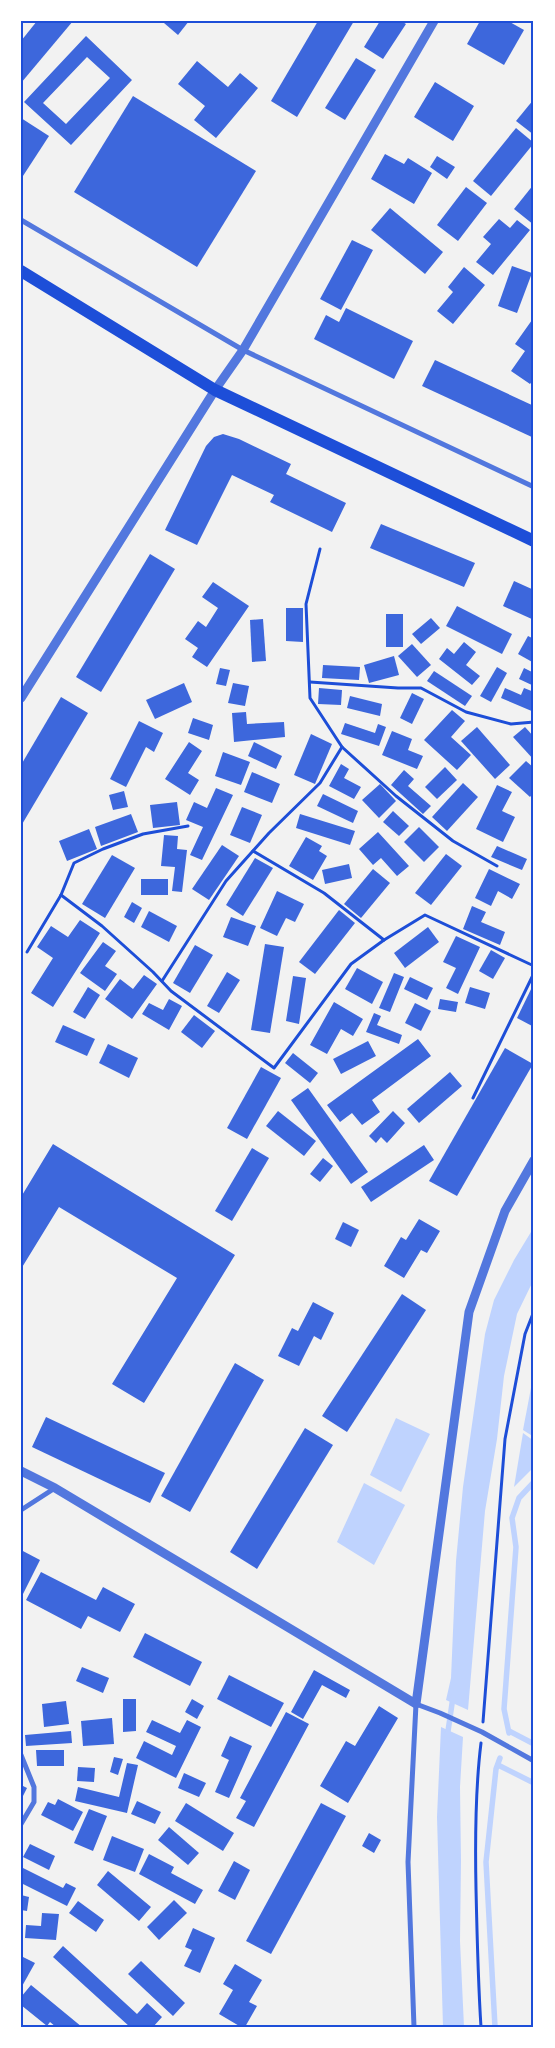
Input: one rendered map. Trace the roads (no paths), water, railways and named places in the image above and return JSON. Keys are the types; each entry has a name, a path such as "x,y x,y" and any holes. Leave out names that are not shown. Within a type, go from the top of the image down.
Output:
{"main road":[{"path":"21,271 215,390 534,542"}],"street":[{"path":"21,698 215,390 243,350 434,21"},
{"path":"21,220 243,350 534,487"},
{"path":"414,2027 408,1862 416,1704 469,1312 505,1211 534,1160"},
{"path":"21,1471 55,1488 416,1704 482,1732 534,1761"},
{"path":"21,1510 55,1488"},
{"path":"21,1755 34,1787 34,1802 21,1824"}],"water":[{"path":"534,1227 534,1279 517,1314 504,1376 497,1439 485,1511 468,1710 446,1700 451,1678 456,1561 463,1487 485,1334 494,1300 514,1260"},
{"path":"534,1372 534,1437 523,1430"},
{"path":"396,1418 430,1434 401,1492 370,1475"},
{"path":"523,1433 534,1441 534,1467 514,1487"},
{"path":"364,1483 405,1505 374,1565 337,1542"},
{"path":"441,1727 463,1737 460,1787 460,1941 464,2027 443,2027 437,1817"}],"waterway":[{"path":"509,1733 504,1709 516,1547 512,1518 519,1498 534,1482"},
{"path":"447,1738 453,1697"},
{"path":"509,1731 534,1744"},
{"path":"495,2027 486,1862 496,1769 500,1758"},
{"path":"498,1765 534,1783"}]}
